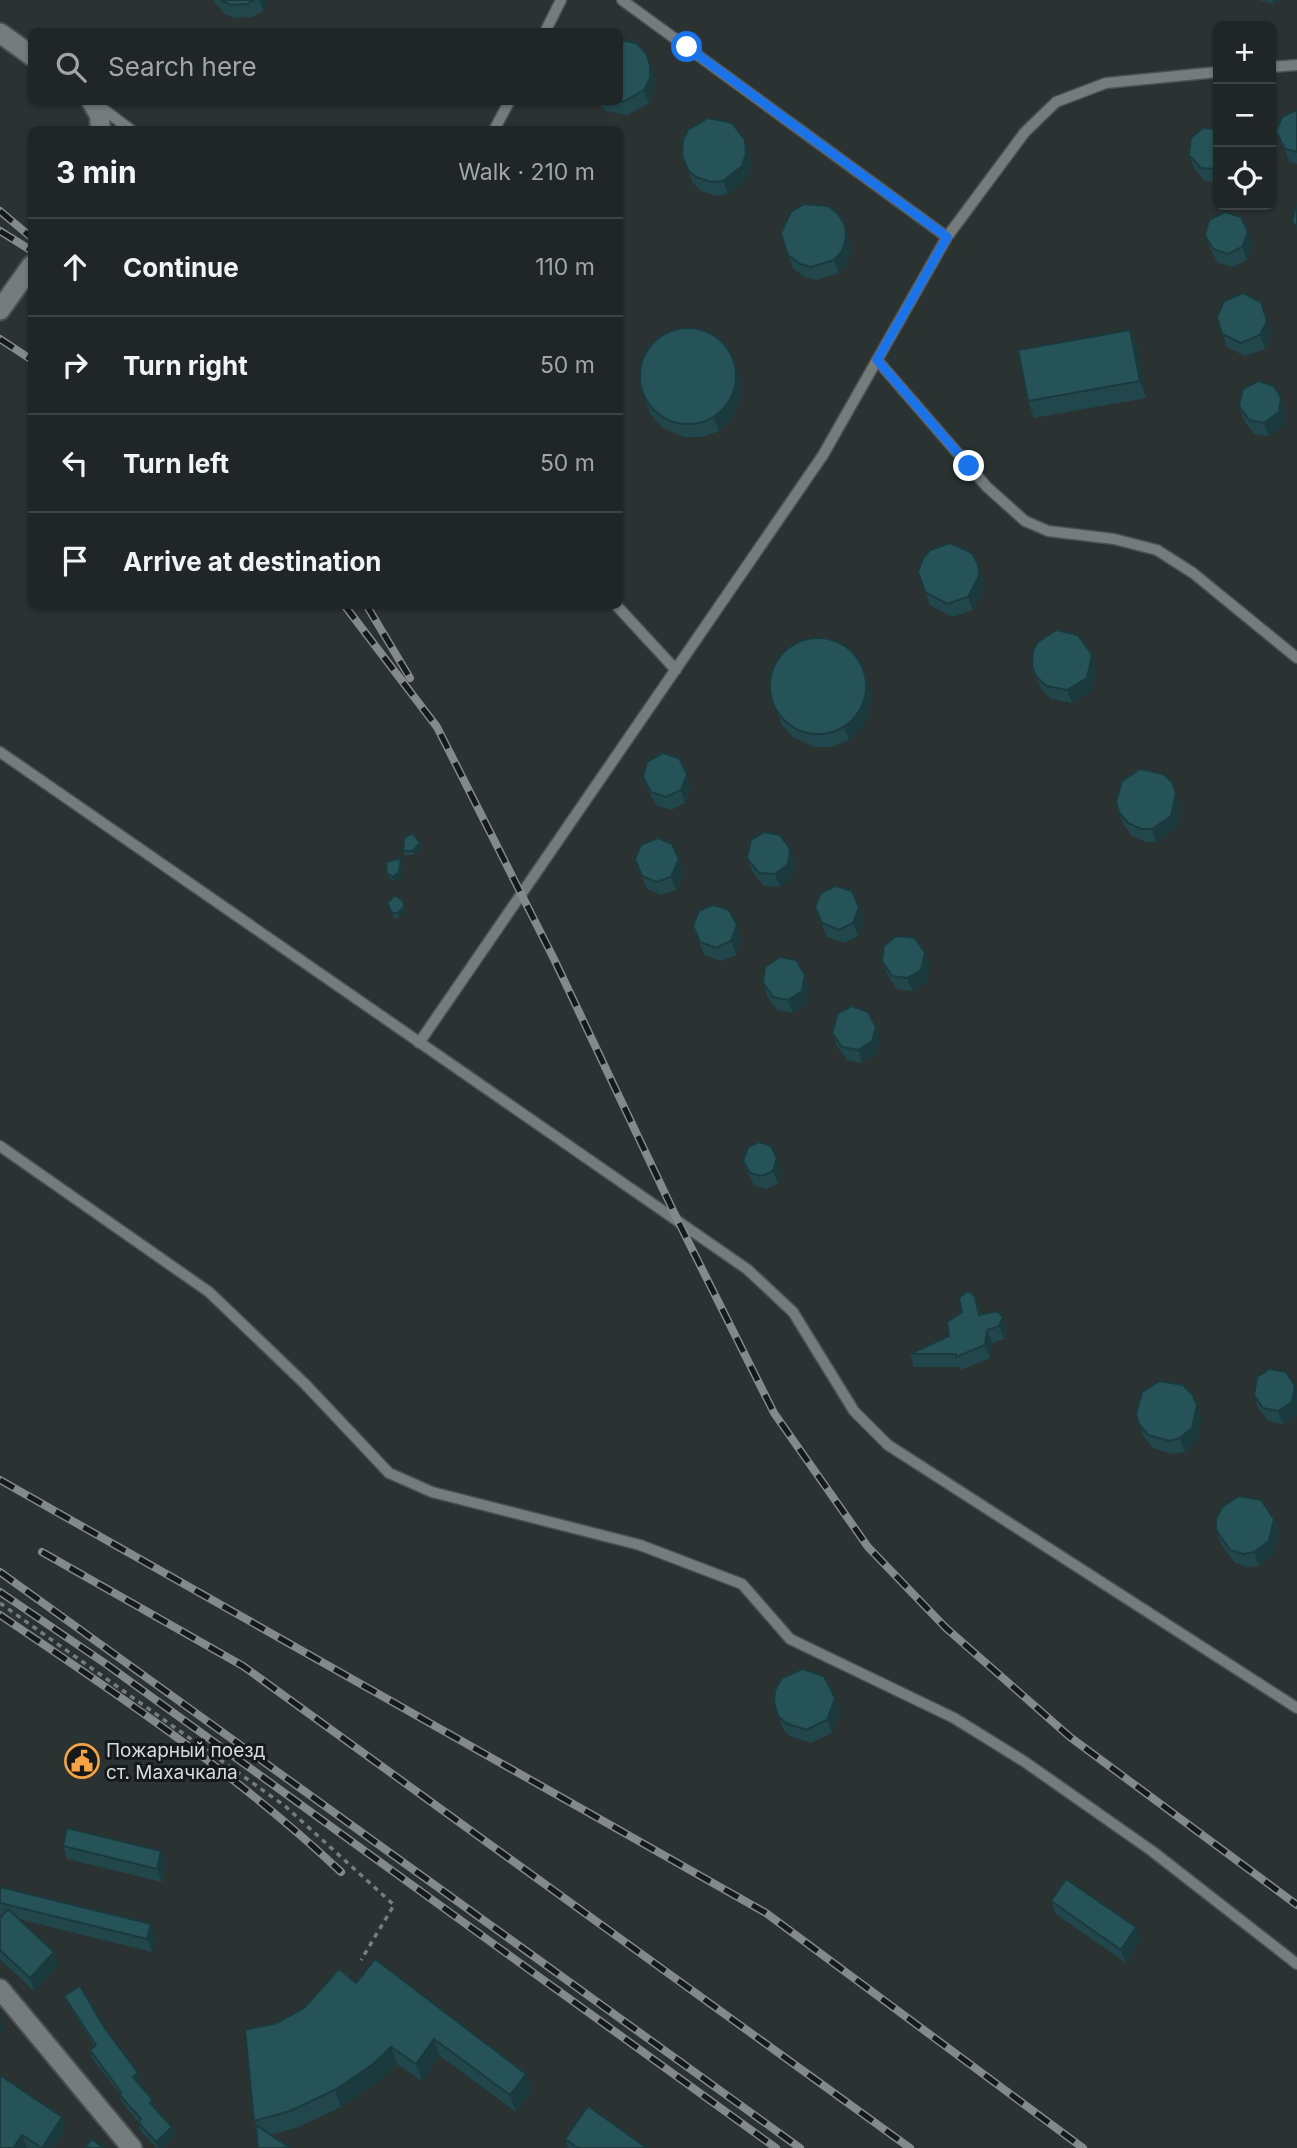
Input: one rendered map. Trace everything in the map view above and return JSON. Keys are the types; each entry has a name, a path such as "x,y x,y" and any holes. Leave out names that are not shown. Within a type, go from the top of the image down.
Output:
{"street":[{"path":"0,33 28,53"},
{"path":"94,105 100,116 100,126"},
{"path":"0,310 28,271"},
{"path":"0,1989 132,2148"}],"lane":[{"path":"547,28 561,0"},
{"path":"622,0 947,237"},
{"path":"1276,67 1297,65"},
{"path":"419,1043 824,455 947,237 1025,132 1056,102 1106,83 1213,72"},
{"path":"97,105 126,126"},
{"path":"496,126 507,105"},
{"path":"877,360 987,487 1024,521 1048,531 1114,539 1157,550 1193,573 1297,658"},
{"path":"620,609 676,670"},
{"path":"0,752 747,1269 793,1312 854,1411 888,1445 1297,1708"},
{"path":"0,1146 209,1292 305,1384 389,1473 446,1496 640,1545 742,1584 790,1639 954,1718 1026,1762 1152,1851 1297,1964"}],"path":[{"path":"0,1603 285,1806 394,1905 361,1960"}],"building":[{"path":"220,0 254,0 247,4 231,5"},
{"path":"623,41 636,43 646,53 650,78 644,90 623,102"},
{"path":"1297,111 1297,152 1285,149 1276,131 1282,117"},
{"path":"708,118 732,123 745,140 746,154 742,166 723,181 711,182 696,177 688,170 682,156 683,140 688,130"},
{"path":"1203,128 1213,129 1213,169 1201,168 1189,155 1191,138"},
{"path":"1297,203 1297,228 1292,221"},
{"path":"804,204 828,206 838,214 845,225 846,238 842,251 834,260 811,267 800,264 788,255 781,233 791,212"},
{"path":"1225,212 1241,217 1248,232 1242,247 1228,254 1213,249 1205,235 1209,220"},
{"path":"1243,293 1261,302 1267,321 1260,335 1241,343 1222,334 1217,317 1224,301"},
{"path":"688,328 706,331 722,342 733,358 736,376 733,394 722,410 706,421 688,424 670,421 654,410 643,394 640,376 643,358 654,342 670,331"},
{"path":"1130,330 1140,381 1028,401 1018,350"},
{"path":"1258,381 1274,386 1281,398 1279,412 1264,423 1249,420 1239,406 1243,389"},
{"path":"950,543 972,553 978,564 979,576 968,597 947,604 925,592 918,572 923,558 930,550"},
{"path":"1056,630 1078,635 1092,655 1087,678 1067,690 1046,686 1036,676 1032,667 1033,651 1038,642"},
{"path":"818,638 836,642 852,652 862,668 866,686 862,704 852,720 836,730 818,734 800,730 784,720 774,704 770,686 774,668 784,652 800,642"},
{"path":"663,753 679,758 687,774 681,790 666,797 651,792 643,777 647,762"},
{"path":"1140,769 1163,774 1172,782 1176,793 1171,816 1152,829 1141,829 1128,823 1119,812 1116,802 1122,781"},
{"path":"764,832 780,835 790,849 788,864 775,874 759,873 747,858 751,840"},
{"path":"413,833 420,843 413,851 403,851 404,838"},
{"path":"658,838 672,844 679,859 671,877 656,882 642,876 635,859 641,845"},
{"path":"401,858 399,872 393,877 387,874 386,862"},
{"path":"836,886 852,891 859,907 853,923 839,930 822,923 815,907 821,893"},
{"path":"395,895 403,901 404,907 398,913 392,913 387,903"},
{"path":"713,905 729,910 737,925 731,941 716,948 700,942 693,926 699,911"},
{"path":"896,936 915,938 925,953 921,970 907,978 892,976 882,961 884,946"},
{"path":"780,957 796,960 805,975 802,991 788,1000 773,997 763,983 765,967"},
{"path":"852,1006 868,1012 876,1027 872,1041 858,1050 842,1047 832,1033 838,1013"},
{"path":"759,1142 771,1146 777,1158 773,1171 761,1176 750,1173 743,1161 748,1147"},
{"path":"966,1292 971,1292 975,1297 979,1315 997,1311 1003,1317 999,1326 987,1330 985,1345 956,1357 956,1354 910,1354 949,1336 947,1322 962,1312 959,1298"},
{"path":"1270,1369 1286,1372 1295,1386 1292,1402 1278,1411 1263,1408 1254,1395 1257,1377"},
{"path":"1160,1381 1183,1385 1192,1394 1197,1405 1192,1428 1180,1438 1169,1441 1148,1435 1139,1424 1136,1414 1142,1392"},
{"path":"1239,1496 1261,1500 1274,1519 1269,1541 1254,1552 1244,1554 1230,1550 1216,1530 1216,1519 1222,1507"},
{"path":"802,1669 824,1676 835,1698 827,1720 806,1730 786,1723 778,1716 774,1702 775,1690 782,1678"},
{"path":"67,1828 161,1851 157,1869 63,1846"},
{"path":"1066,1879 1136,1927 1121,1950 1051,1901"},
{"path":"0,1887 151,1924 147,1939 0,1903"},
{"path":"8,1909 54,1952 30,1978 0,1950 0,1918"},
{"path":"375,1959 526,2074 510,2095 434,2039 416,2064 391,2047 373,2064 335,2090 290,2111 254,2121 245,2030 277,2023 304,2008 339,1969 356,1983"},
{"path":"80,1986 104,2027 138,2073 133,2077 153,2100 150,2103 172,2127 156,2142 138,2122 141,2119 119,2094 121,2092 90,2050 96,2045 64,1996"},
{"path":"0,2075 62,2117 42,2148 22,2135 13,2148 0,2148"},
{"path":"588,2106 647,2148 578,2148 565,2139"},
{"path":"256,2125 290,2148 258,2148"},
{"path":"92,2139 104,2148 85,2148"}],"railway":[{"path":"0,211 28,235"},
{"path":"0,231 28,248"},
{"path":"0,339 28,357"},
{"path":"347,609 437,727 553,957 679,1223 774,1413 868,1547 946,1628 1070,1737 1297,1905"},
{"path":"369,609 410,678"},
{"path":"0,1480 766,1913 1083,2148"},
{"path":"42,1552 243,1666 910,2148"},
{"path":"0,1572 800,2148"},
{"path":"0,1592 106,1664 776,2148"},
{"path":"0,1615 219,1769 341,1872"}],"place":[{"name":"Пожарный поезд ст. Махачкала","path":"82,1761"}],"route":[{"path":"687,47 947,237 877,360 969,466"}]}
